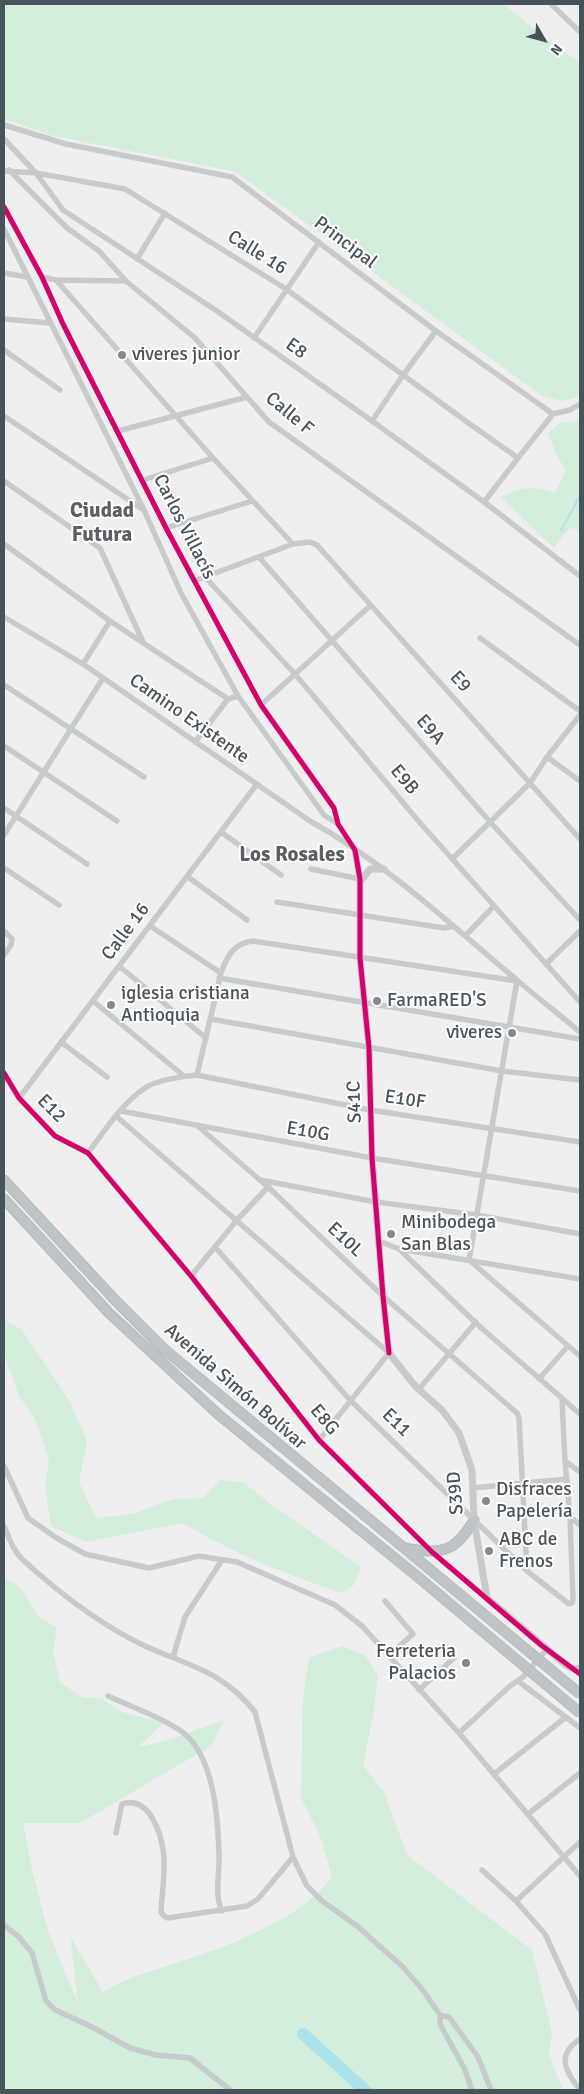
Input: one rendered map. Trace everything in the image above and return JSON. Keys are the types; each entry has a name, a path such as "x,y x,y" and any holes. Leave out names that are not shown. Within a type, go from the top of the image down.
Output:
{"highway":[{"name":"Avenida Simón Bolívar","path":"4,1180 115,1300 164,1349 580,1694"},
{"name":"Avenida Simón Bolívar","path":"4,1199 109,1313 219,1415 418,1577 580,1713"},
{"path":"351,1524 349,1518 353,1513 359,1513 370,1520"},
{"path":"404,1548 432,1552 448,1548 460,1541 474,1520"}],"street":[{"path":"551,4 580,32"},
{"name":"Principal","path":"4,125 66,144 232,177 436,331 552,414"},
{"name":"E8","path":"4,139 36,173 63,210 214,309 484,502 580,576"},
{"name":"Calle 16","path":"6,171 36,173 125,189 286,289 518,458"},
{"name":"Calle F","path":"6,171 37,196 67,228 99,251 126,281 195,338 269,422 580,645"},
{"name":"Carlos Villacís","path":"4,207 42,277 63,324 166,528 261,705 334,808 338,824 355,850"},
{"path":"137,259 165,213"},
{"name":"Carlos Villacís","path":"4,229 6,238 144,510 181,593 238,696 324,815 338,824"},
{"path":"254,338 319,242"},
{"path":"4,273 27,278"},
{"path":"42,277 56,280 126,281"},
{"path":"56,280 213,458 293,544 194,581"},
{"path":"4,319 50,323"},
{"path":"372,421 436,331"},
{"path":"4,350 60,390"},
{"path":"118,431 247,397"},
{"path":"484,502 552,414 570,410 580,404"},
{"path":"4,416 144,510"},
{"path":"143,480 213,458"},
{"path":"4,481 100,548 144,642"},
{"path":"166,528 252,501"},
{"name":"E9","path":"293,544 310,542 317,545 580,839"},
{"path":"4,544 110,620 228,699"},
{"name":"E9A","path":"259,557 491,823 580,920"},
{"name":"E9B","path":"205,577 295,674 452,859 580,1002"},
{"path":"261,705 371,605"},
{"name":"Camino Existente","path":"4,617 83,664 310,821 335,835 384,869 466,935 517,981 580,1032"},
{"path":"83,664 110,620"},
{"path":"480,638 580,710"},
{"path":"4,835 103,678"},
{"path":"4,685 144,777"},
{"path":"195,742 228,699 238,696"},
{"path":"452,859 530,783 580,714"},
{"path":"4,746 117,821"},
{"path":"547,757 580,781"},
{"name":"Calle 16","path":"19,1098 257,784"},
{"path":"4,808 87,864"},
{"path":"221,832 281,875"},
{"name":"S41C","path":"355,850 360,881 360,958 369,1048 372,1158 383,1296 390,1353"},
{"path":"4,868 59,905"},
{"path":"311,869 360,881 370,869 384,869"},
{"path":"188,877 247,920"},
{"path":"277,902 444,928 454,926"},
{"path":"466,935 494,906"},
{"path":"150,926 220,975 363,1003 580,1040"},
{"path":"4,931 12,939 11,945 4,956"},
{"path":"546,964 580,931"},
{"path":"197,1075 220,975 226,959 234,949 247,942 253,941 517,981 470,1260"},
{"path":"119,966 206,1038"},
{"path":"93,1001 184,1076"},
{"path":"210,1019 502,1071 580,1080"},
{"path":"61,1042 107,1076"},
{"name":"E12","path":"4,1074 19,1098 54,1136 88,1154"},
{"name":"E10F","path":"88,1154 118,1114 145,1088 184,1076 197,1075 370,1110 580,1142"},
{"path":"118,1114 390,1353 319,1440"},
{"name":"E10G","path":"118,1114 372,1158 580,1191"},
{"name":"E10L","path":"199,1127 268,1187 383,1296 517,1413 519,1418 522,1483"},
{"name":"E8G","path":"88,1154 191,1276 319,1440 432,1552 547,1650 567,1666 577,1668 580,1674"},
{"path":"260,1180 376,1202 477,1216 580,1234"},
{"path":"191,1276 237,1220 268,1187"},
{"path":"379,1241 399,1249 580,1279"},
{"name":"E11","path":"215,1247 350,1400 527,1570 569,1604 572,1604 570,1517"},
{"path":"399,1249 476,1322 580,1414"},
{"path":"470,1260 580,1356"},
{"path":"419,1390 476,1322"},
{"path":"539,1379 568,1346"},
{"name":"S39D","path":"390,1353 419,1390 442,1410 459,1433 472,1470 474,1520 487,1598"},
{"path":"562,1400 570,1517 580,1525"},
{"path":"565,1461 580,1472"},
{"path":"4,1466 28,1518 55,1537 85,1554 149,1568 199,1556 237,1562 336,1605 362,1626 494,1774 580,1876"},
{"path":"472,1488 566,1479"},
{"path":"522,1483 527,1570"},
{"path":"4,1526 17,1554 49,1583 114,1630 144,1645 206,1670 234,1690 256,1712 293,1857 307,1886 322,1901 357,1926 402,1966 422,1989 440,2015 440,2024 465,2070 472,2090"},
{"path":"173,1657 185,1617 222,1560"},
{"path":"385,1601 414,1634 388,1656"},
{"path":"458,1733 518,1680 547,1650"},
{"path":"419,1690 454,1658"},
{"path":"518,1680 580,1728"},
{"path":"108,1696 180,1730 191,1740 202,1755 216,1813 220,1862 218,1903 222,1911"},
{"path":"494,1774 566,1717"},
{"path":"528,1814 580,1773"},
{"path":"116,1833 122,1804 130,1801 140,1803 151,1816 158,1830 164,1857 161,1912 164,1916 173,1918 247,1906 258,1899 293,1857"},
{"path":"516,1901 580,1842"},
{"path":"482,1870 516,1901 545,1934 580,2010"},
{"path":"4,1925 19,1937 32,1953 46,2001 55,2010 90,2026 130,2048 156,2055 190,2058 230,2090"},
{"path":"440,2015 449,2017 474,2050 491,2090"},
{"path":"580,2040 569,2051 565,2062 566,2072 580,2090"}],"green space":[{"path":"4,4 503,4 580,63 580,396 562,401 542,396 236,172 54,136 4,119"},
{"path":"580,417 580,532 570,527 554,548 500,497 527,488 555,493 566,470 557,456 548,433 560,423 576,421"},
{"path":"4,1319 22,1330 69,1400 87,1441 79,1482 96,1518 133,1514 173,1499 203,1498 220,1480 243,1482 272,1505 361,1567 354,1585 342,1593 301,1579 240,1554 183,1523 86,1542 51,1526 45,1487 49,1460 35,1419 19,1396 4,1354"},
{"path":"4,1577 20,1587 37,1615 57,1628 53,1652 60,1682 83,1698 101,1698 122,1712 164,1723 138,1747 162,1742 225,1720 211,1746 80,1823 23,1823 32,1870 48,1931 78,2003 70,1936 103,1992 133,1977 204,1954 265,1928 284,1918 302,1905 319,1892 332,1877 320,1836 301,1798 303,1696 309,1658 342,1646 365,1655 378,1676 373,1716 363,1765 384,1792 407,1855 532,1950 552,2033 549,2055 563,2090 4,2090"}],"waterway":[{"path":"561,530 580,496"},
{"path":"303,2034 365,2090"}],"cycle path":[{"path":"4,207 42,277 63,324 166,528 261,705 334,808 338,824 355,850 360,879 360,958 369,1048 372,1158 389,1353"},
{"path":"4,1073 19,1098 55,1136 88,1153 191,1276 319,1440 432,1552 541,1645 580,1674"}],"place":[{"name":"viveres junior","path":"122,355"},
{"name":"FarmaRED'S","path":"377,1001"},
{"name":"iglesia cristiana Antioquia","path":"111,1005"},
{"name":"viveres","path":"512,1033"},
{"name":"Minibodega San Blas","path":"391,1234"},
{"name":"Disfraces Papelería","path":"486,1501"},
{"name":"ABC de Frenos","path":"489,1551"},
{"name":"Ferreteria Palacios","path":"466,1663"}],"district":[{"name":"Ciudad Futura","path":"102,523"},
{"name":"Los Rosales","path":"292,855"}]}
